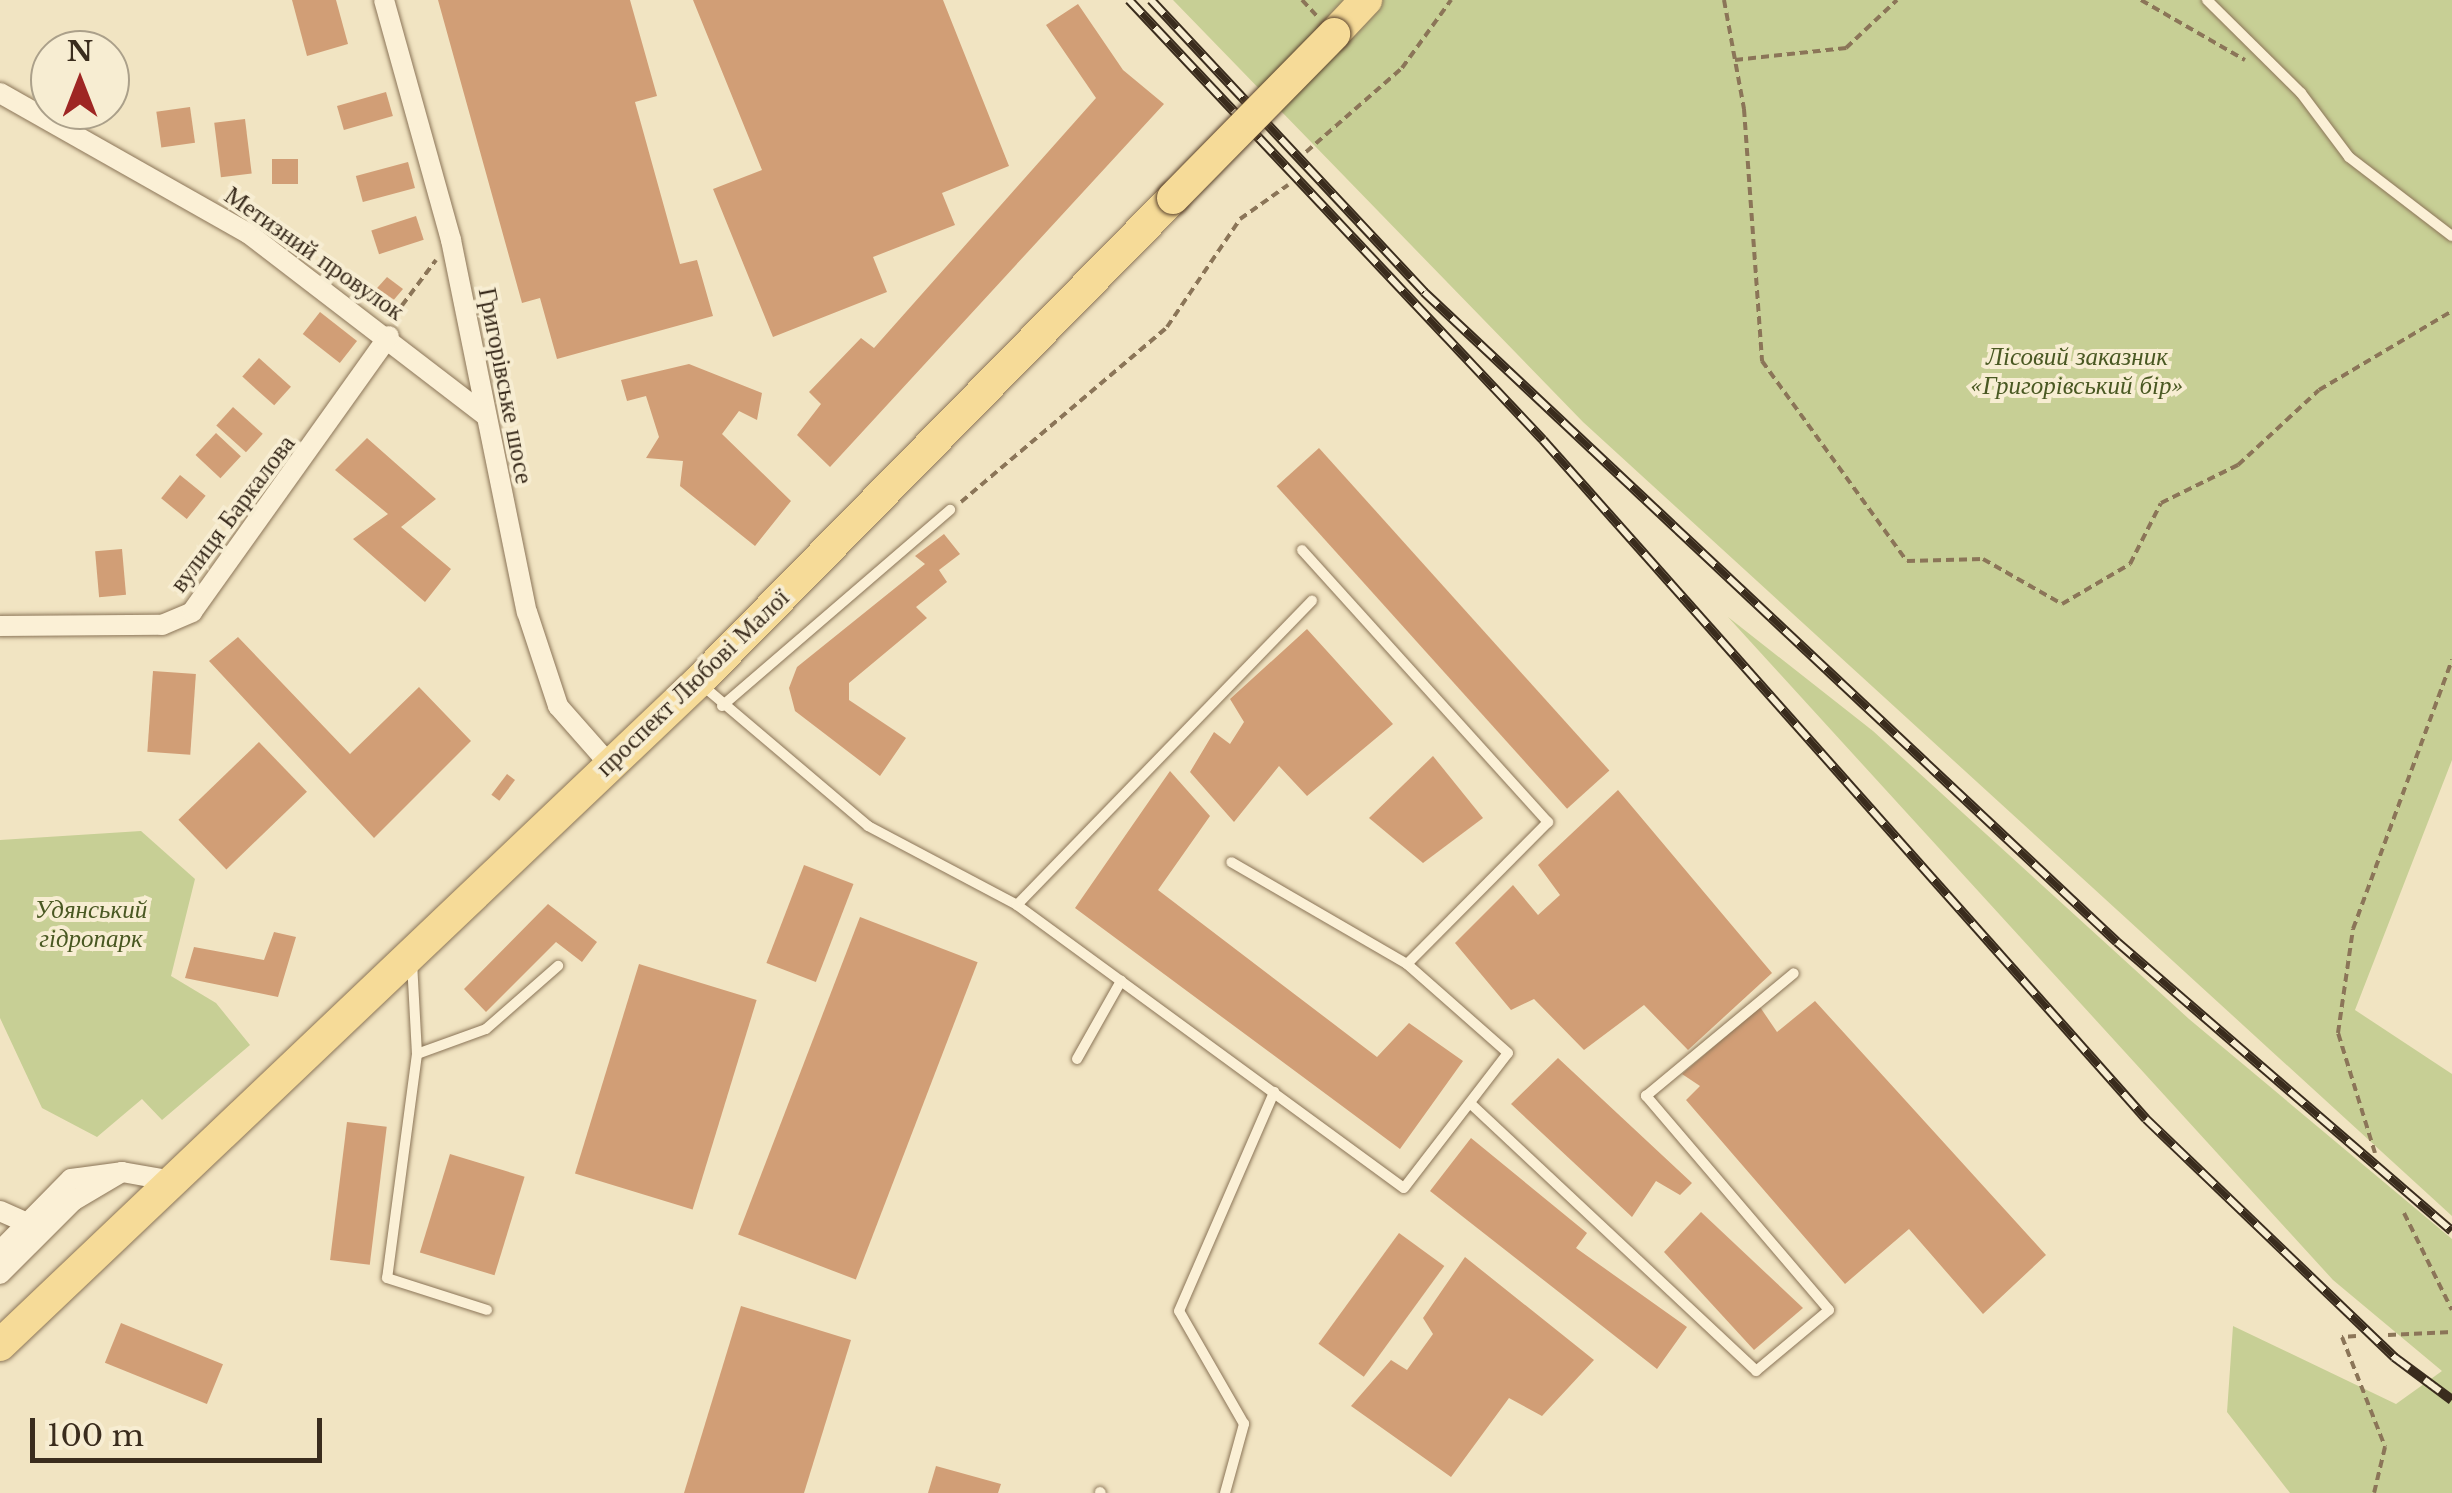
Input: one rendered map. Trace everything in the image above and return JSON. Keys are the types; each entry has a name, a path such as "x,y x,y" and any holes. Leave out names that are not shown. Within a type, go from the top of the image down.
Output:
{"main road":[{"name":"проспект Любові Малої","path":"0,1345 698,682 1366,0"}],"street":[{"name":"Григорівське шосе","path":"384,0 451,240 527,612 558,706 610,765"},
{"name":"Метизний провулок","path":"0,93 250,234 390,336 484,414"},
{"name":"вулиця Баркалова","path":"0,626 162,625 192,612 390,336"},
{"path":"0,1251 70,1179 122,1172 174,1180"},
{"path":"0,1274 73,1201 122,1172"},
{"path":"0,1210 25,1222"}],"lane":[{"path":"2207,0 2301,92 2349,157 2452,236"},
{"path":"722,706 950,510"},
{"path":"1302,550 1548,822 1407,964"},
{"path":"1017,904 1312,601"},
{"path":"698,682 868,826 1017,904 1404,1188 1508,1053 1407,964 1231,862"},
{"path":"411,951 417,1054 387,1278 488,1310"},
{"path":"417,1054 486,1029 558,966"},
{"path":"1470,1103 1756,1371 1829,1310 1646,1096 1794,973"},
{"path":"1076,1059 1122,981"},
{"path":"1225,1493 1244,1424 1178,1312 1274,1092"}],"path":[{"path":"1306,152 1402,68 1451,0"},
{"path":"1724,0 1736,60 1762,361 1907,562 1984,559 2062,604 2130,564 2162,503 2238,465 2319,390 2452,310"},
{"path":"1736,60 1846,48 1897,0"},
{"path":"2141,0 2253,65"},
{"path":"950,510 1167,327 1240,219 1288,186"},
{"path":"390,336 451,240"},
{"path":"2376,1153 2338,1032 2353,929 2452,660"},
{"path":"2404,1214 2452,1310"},
{"path":"2388,1334 2452,1332"},
{"path":"2356,1336 2342,1337 2385,1447 2374,1493"}],"green space":[{"name":"Лісовий заказник «Григорівський бір»","path":"1173,0 2452,0 2452,760 2355,1010 2452,1074 2452,1216 1583,422"},
{"path":"1728,617 1873,731 2189,1019 2452,1239 2452,1493 2290,1493 2227,1412 2233,1326 2396,1404 2442,1371 2333,1280"},
{"name":"Удянський гідропарк","path":"141,831 195,879 171,976 216,1003 250,1045 162,1120 142,1099 97,1137 42,1108 0,1018 0,840"}],"building":[{"path":"292,0 336,0 348,44 307,56"},
{"path":"438,0 630,0 657,96 635,102 680,264 697,260 713,316 557,359 540,298 522,303"},
{"path":"693,0 943,0 1009,166 942,193 955,225 873,257 887,292 773,337 713,189 762,170"},
{"path":"1078,4 1123,70 1164,104 830,467 797,435 821,404 809,392 861,338 874,348 1096,98 1046,25"},
{"path":"386,92 393,116 344,130 337,106"},
{"path":"190,107 195,143 161,147 156,112"},
{"path":"245,119 252,174 221,177 214,123"},
{"path":"272,159 298,159 298,184 272,184"},
{"path":"408,162 415,188 363,202 356,176"},
{"path":"416,216 424,240 379,254 371,231"},
{"path":"387,277 403,289 386,309 369,297"},
{"path":"320,312 357,341 340,363 303,334"},
{"path":"259,358 291,387 274,405 242,377"},
{"path":"689,364 762,393 757,420 739,411 722,434 791,501 755,546 680,486 683,461 646,458 659,437 646,396 627,401 621,380"},
{"path":"233,407 263,434 246,452 216,426"},
{"path":"216,433 241,456 220,478 196,455"},
{"path":"367,438 436,499 401,527 451,569 425,602 353,539 388,514 335,470"},
{"path":"1319,448 1609,771 1567,809 1277,486"},
{"path":"180,475 206,496 187,519 161,498"},
{"path":"944,534 960,554 939,570 947,582 916,607 927,618 849,683 849,700 906,738 880,776 795,711 789,688 797,667 925,564 915,556"},
{"path":"122,549 126,595 99,597 95,551"},
{"path":"1307,629 1393,724 1307,796 1279,766 1234,822 1190,772 1214,732 1230,744 1244,722 1230,699"},
{"path":"238,637 350,754 419,687 471,741 374,838 209,661"},
{"path":"153,671 196,674 190,755 147,752"},
{"path":"259,742 307,792 226,869 178,820"},
{"path":"1433,756 1483,818 1423,863 1369,818"},
{"path":"1170,771 1210,816 1158,890 1377,1057 1409,1023 1463,1061 1400,1149 1075,908"},
{"path":"507,774 515,780 499,801 491,795"},
{"path":"1618,790 1772,973 1688,1050 1644,1005 1584,1050 1534,999 1511,1010 1455,943 1513,885 1538,915 1560,895 1538,865"},
{"path":"804,865 853,884 816,982 766,963"},
{"path":"548,904 597,942 582,962 556,942 486,1012 464,989"},
{"path":"860,917 978,962 856,1280 738,1234"},
{"path":"274,932 296,937 278,997 185,978 194,947 264,960"},
{"path":"639,964 757,1000 693,1209 575,1173"},
{"path":"1815,1001 2046,1255 1983,1314 1909,1229 1845,1284 1686,1100 1700,1086 1682,1074 1760,1007 1777,1032"},
{"path":"1558,1058 1692,1183 1680,1195 1656,1181 1632,1217 1511,1104"},
{"path":"347,1122 387,1127 370,1265 330,1260"},
{"path":"1471,1138 1587,1233 1576,1248 1687,1327 1657,1369 1430,1191"},
{"path":"450,1154 525,1177 494,1275 420,1252"},
{"path":"1701,1212 1803,1308 1754,1350 1664,1252"},
{"path":"1399,1233 1444,1266 1364,1377 1318,1344"},
{"path":"1465,1257 1594,1360 1542,1416 1509,1398 1451,1477 1351,1406 1391,1360 1407,1370 1433,1334 1423,1318"},
{"path":"741,1306 851,1340 804,1493 684,1493"},
{"path":"121,1323 223,1364 207,1404 105,1363"},
{"path":"936,1466 1001,1484 998,1493 928,1493"}],"railway":[{"path":"1129,0 1543,440 2146,1119 2394,1357 2452,1400"},
{"path":"1151,0 1424,292 2117,942 2452,1231"}]}
